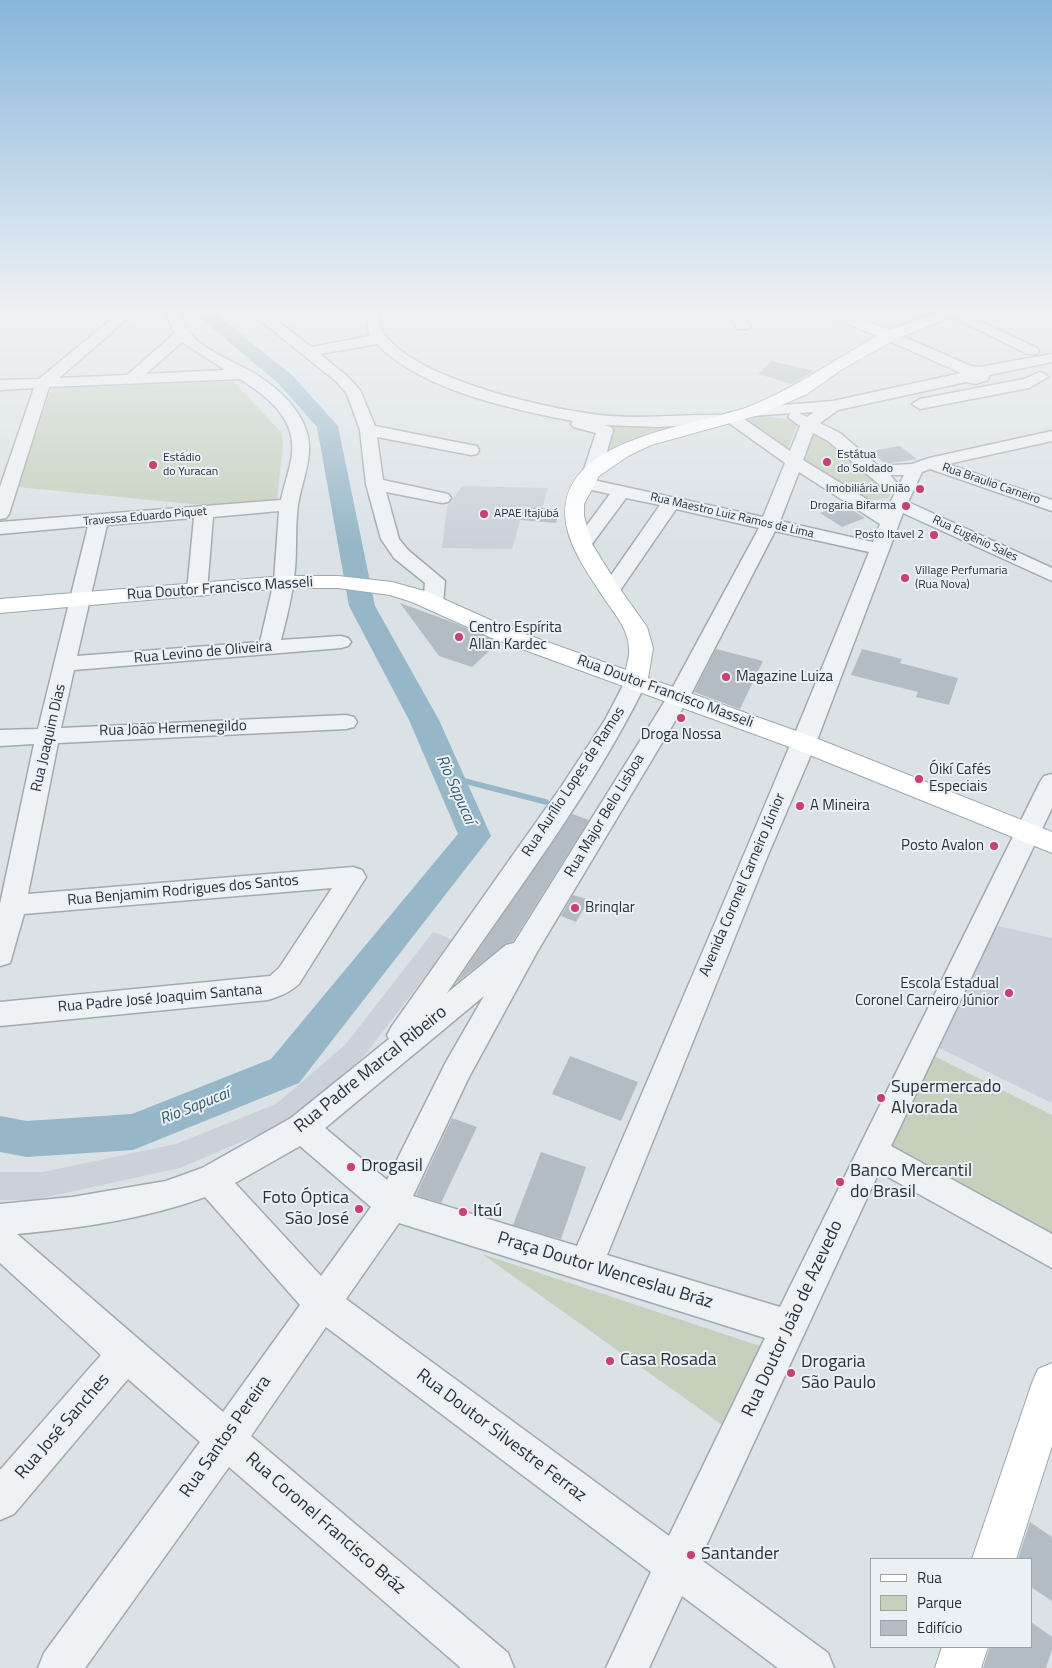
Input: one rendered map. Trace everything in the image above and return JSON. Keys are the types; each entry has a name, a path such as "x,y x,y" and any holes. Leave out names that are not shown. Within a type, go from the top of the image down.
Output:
{"main road":[{"path":"588,478 620,452 644,440 760,410 801,390"},
{"name":"Rua Aurílio Lopes de Ramos","path":"588,478 574,504 574,516 582,544 610,591 636,627 641,648 636,681"},
{"name":"Rua Doutor Francisco Masseli","path":"0,606 294,582 370,586 426,601 500,633 679,696 1040,838"},
{"path":"994,1558 1052,1384"},
{"path":"958,1668 965,1648"}],"street":[{"path":"0,514 41,390"},
{"path":"267,390 275,396 294,421 300,440 301,458 289,505 294,582 269,648"},
{"path":"351,390 368,430 375,484 393,547 434,581 426,601"},
{"name":"Rua Aurílio Lopes de Ramos","path":"453,390 524,412 605,430 588,478"},
{"path":"476,390 504,399 591,419 625,422 727,419 860,503 899,503"},
{"path":"760,410 833,406 897,390"},
{"path":"908,407 995,390"},
{"path":"810,422 833,406"},
{"path":"760,410 792,415 810,422 834,437 895,488 899,503"},
{"path":"810,422 832,421 870,414"},
{"name":"Rua Major Belo Lisboa","path":"392,1205 457,1071 527,944 679,696 770,524 810,422"},
{"path":"368,430 471,450"},
{"path":"876,471 922,466 1052,436"},
{"path":"1020,442 1052,453"},
{"name":"Avenida Coronel Carneiro Júnior","path":"586,1266 754,855 804,744 899,503 922,466"},
{"name":"Rua Braulio Carneiro","path":"922,466 1052,506"},
{"name":"Rua Maestro Luiz Ramos de Lima","path":"588,478 622,491 880,549"},
{"path":"375,484 442,498"},
{"path":"582,544 622,491"},
{"path":"860,503 880,501 899,503"},
{"path":"610,591 672,502"},
{"name":"Rua Eugênio Sales","path":"899,503 1052,575"},
{"name":"Travessa Eduardo Piquet","path":"0,528 289,505"},
{"path":"197,591 204,512"},
{"name":"Rua Joaquim Dias","path":"0,955 13,906 48,734 99,521"},
{"name":"Rua Levino de Oliveira","path":"66,664 341,642"},
{"name":"Rua Aurílio Lopes de Ramos","path":"384,1059 423,1007 575,785 616,721 636,681"},
{"name":"Rua João Hermenegildo","path":"0,738 48,734 346,722"},
{"name":"Rua Doutor João de Azevedo","path":"628,1668 872,1152 1040,838 1052,782"},
{"name":"Rua Benjamim Rodrigues dos Santos","path":"13,906 353,877"},
{"name":"Rua Padre José Joaquim Santana","path":"0,1014 268,989 280,984 288,976 353,877"},
{"name":"Rua Padre Marcal Ribeiro","path":"0,1220 72,1214 166,1196 211,1180 302,1128 384,1059 527,944"},
{"path":"302,1128 392,1205"},
{"path":"872,1152 1052,1252"},
{"name":"Rua Doutor Silvestre Ferraz","path":"211,1180 321,1302 813,1668"},
{"name":"Praça Doutor Wenceslau Bráz","path":"392,1205 790,1328"},
{"name":"Rua Santos Pereira","path":"59,1668 226,1439 321,1302 392,1205"},
{"name":"Rua Coronel Francisco Bráz","path":"0,1241 126,1354 493,1668"},
{"name":"Rua José Sanches","path":"0,1500 126,1354"}],"shaded area":[{"name":"APAE Itajubá","path":"462,486 548,488 542,508 524,507 512,549 442,548 447,507"},
{"name":"Escola Estadual Coronel Carneiro Júnior","path":"997,926 1052,938 1052,1103 939,1048"},
{"path":"433,932 453,940 364,1056 290,1121 180,1168 33,1200 0,1200 0,1172 43,1172 176,1144 276,1104 345,1045"}],"green space":[{"name":"Estádio do Yuracan","path":"51,390 241,390 281,432 283,443 277,501 222,507 17,487"},
{"path":"760,416 787,419 797,425 786,453 746,425 749,419"},
{"path":"609,427 669,427 630,441 602,459"},
{"path":"812,431 894,490 888,498 870,500 802,459"},
{"path":"928,1053 1052,1115 1052,1240 886,1146"},
{"path":"482,1254 769,1349 728,1429"}],"building":[{"path":"900,446 917,459 885,464 871,451"},
{"path":"843,504 865,518 842,527 820,513"},
{"path":"524,507 559,509 556,523 520,520"},
{"name":"Centro Espírita Allan Kardec","path":"400,603 499,642 472,667 439,656"},
{"name":"Magazine Luiza","path":"716,649 763,661 740,709 694,692"},
{"path":"862,649 902,659 900,663 958,678 949,705 916,697 918,692 851,675"},
{"path":"572,814 589,820 513,941 505,944 456,983"},
{"name":"Brinqlar","path":"573,895 589,900 576,922 561,916"},
{"path":"570,1056 638,1082 621,1121 552,1094"},
{"path":"452,1118 477,1127 441,1203 416,1195"},
{"path":"541,1152 586,1167 561,1239 513,1225"},
{"path":"1030,1522 1052,1537 1052,1601 1032,1588 1032,1558 1018,1558"},
{"path":"1032,1623 1052,1637 1052,1649 1046,1668 983,1668 990,1648 1032,1648"}],"waterway":[{"name":"Rio Sapucaí","path":"0,1134 27,1139 133,1132 285,1071 475,836 424,720 362,606 327,426 295,390"},
{"path":"449,777 546,802"}],"place":[{"name":"Estátua do Soldado","path":"827,462"},
{"name":"Estádio do Yuracan","path":"153,465"},
{"name":"Imobiliária União","path":"920,489"},
{"name":"Drogaria Bifarma","path":"906,506"},
{"name":"APAE Itajubá","path":"484,514"},
{"name":"Posto Itavel 2","path":"934,535"},
{"name":"Village Perfumaria (Rua Nova)","path":"905,578"},
{"name":"Centro Espírita Allan Kardec","path":"459,637"},
{"name":"Magazine Luiza","path":"726,677"},
{"name":"Droga Nossa","path":"681,718"},
{"name":"Óikí Cafés Especiais","path":"919,779"},
{"name":"A Mineira","path":"800,806"},
{"name":"Posto Avalon","path":"994,846"},
{"name":"Brinqlar","path":"575,908"},
{"name":"Escola Estadual Coronel Carneiro Júnior","path":"1009,993"},
{"name":"Supermercado Alvorada","path":"881,1098"},
{"name":"Drogasil","path":"351,1167"},
{"name":"Banco Mercantil do Brasil","path":"840,1182"},
{"name":"Foto Óptica São José","path":"359,1209"},
{"name":"Itaú","path":"463,1212"},
{"name":"Casa Rosada","path":"610,1361"},
{"name":"Drogaria São Paulo","path":"791,1373"},
{"name":"Santander","path":"691,1555"}]}
